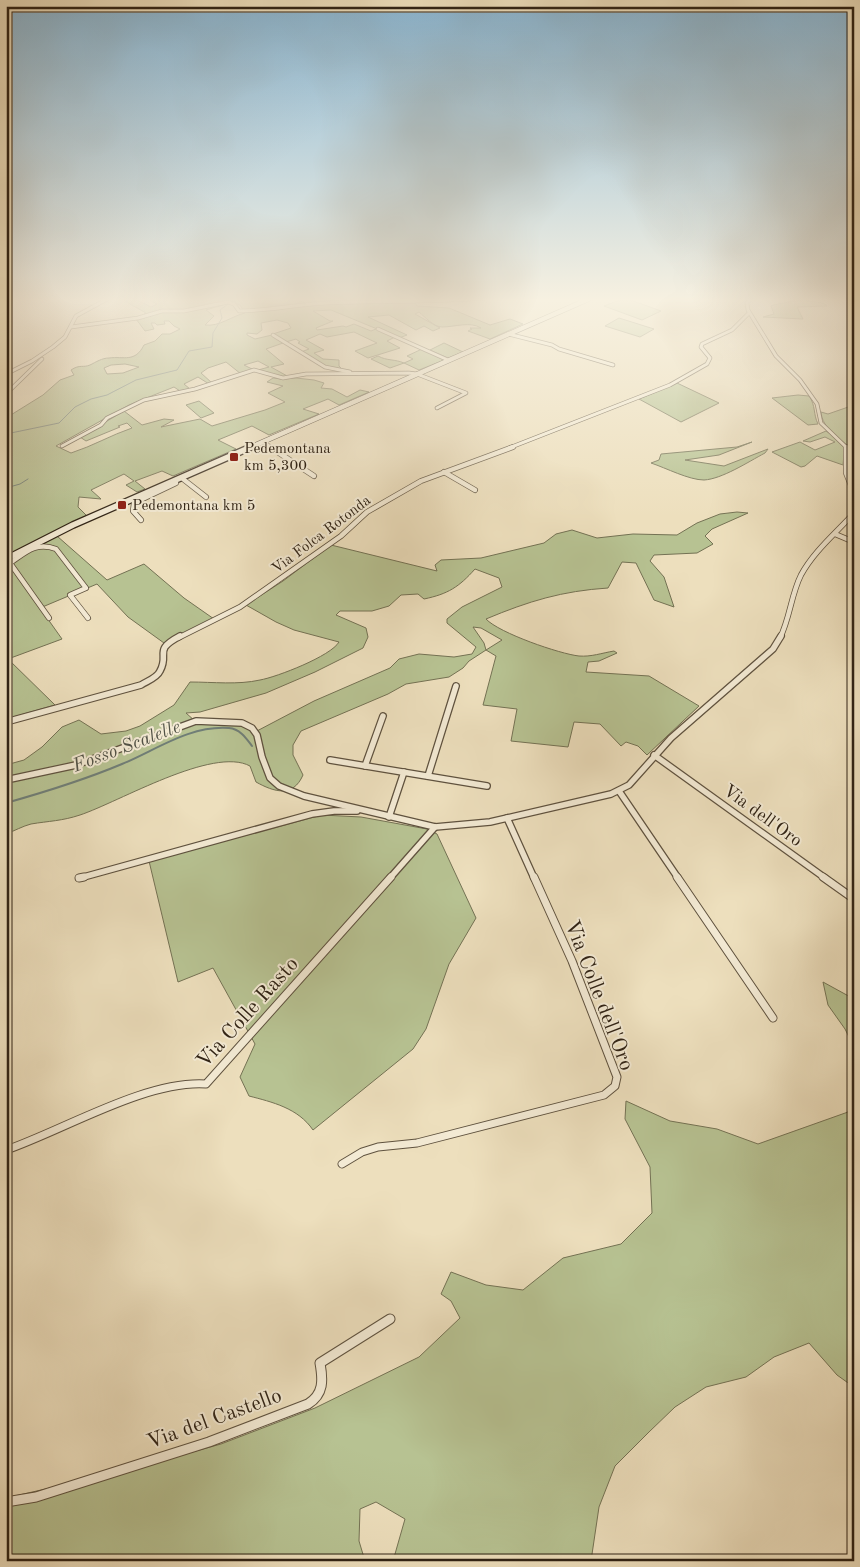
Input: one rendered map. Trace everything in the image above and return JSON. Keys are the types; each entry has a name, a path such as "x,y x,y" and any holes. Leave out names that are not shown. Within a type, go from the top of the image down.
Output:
{"street":[{"path":"6,394 28,371"},
{"path":"62,446 101,425 107,418 144,400 195,389 251,371"},
{"path":"258,371 283,378 306,374 408,372 466,393 438,408"},
{"path":"343,371 356,374"},
{"path":"6,559 73,525 423,371"},
{"name":"Via Folca Rotonda","path":"6,722 147,682 161,670 162,652 167,643 240,607 341,536 366,512 421,481 544,436 670,385 694,371"},
{"path":"791,371 817,404 820,421 848,448 846,473 854,493"},
{"path":"263,442 314,476"},
{"path":"444,472 475,490"},
{"path":"184,477 206,496"},
{"path":"141,520 133,511 134,503 184,477"},
{"path":"6,780 76,765 196,721 236,722 247,725 255,732 270,778 279,786 304,796 436,827 507,818 620,791 629,785 654,755 776,645 784,630 802,575 854,513"},
{"path":"835,534 854,542"},
{"path":"28,548 52,548 58,551 86,588 70,595 88,618"},
{"path":"28,548 25,553 10,563 48,618"},
{"path":"428,776 456,686"},
{"path":"365,766 383,716"},
{"name":"Via dell'Oro","path":"654,755 854,899"},
{"path":"330,760 487,786"},
{"path":"389,817 404,772"},
{"path":"620,791 773,1018"},
{"path":"79,878 312,814 353,811 376,814"},
{"name":"Via Colle dell'Oro","path":"342,1164 373,1148 417,1143 520,1117 604,1095 616,1086 617,1077 572,961 507,818"},
{"name":"Via Colle Rasto","path":"6,1150 146,1094 190,1082 206,1084 436,827"},
{"name":"Via del Castello","path":"6,1502 36,1497 209,1442 308,1404 318,1398 323,1388 320,1362 390,1319"}],"green space":[{"path":"72,371 106,371 107,374 128,371 204,371 201,373 212,383 209,384 198,377 184,384 190,389 180,391 174,387 129,405 56,446 71,453 132,428 127,423 86,441 80,437 124,411 142,425 164,419 174,420 161,427 200,419 212,426 265,410 285,402 268,393 283,386 267,382 273,378 314,380 324,383 321,388 332,389 347,397 360,390 369,392 339,405 328,399 303,409 319,414 269,435 252,426 218,440 236,449 173,476 162,471 135,481 145,489 137,492 126,485 134,481 124,474 91,490 101,499 79,497 78,507 89,518 11,554 6,550 6,418 43,395 60,380 74,375"},
{"path":"237,371 250,371 241,374"},
{"path":"262,371 278,371 289,377 284,378"},
{"path":"677,383 719,403 681,422 639,399"},
{"path":"798,395 809,396 813,403 818,424 808,425 772,398"},
{"path":"199,401 214,413 201,418 186,405"},
{"path":"854,405 854,424 848,423 854,426 854,481 850,482 848,472 849,449 851,448 828,428 821,412 828,414"},
{"path":"826,431 843,445 843,465 817,456 801,467 772,452 800,442 815,450 835,442 825,437 810,442 803,441"},
{"path":"752,442 719,455 685,460 724,466 768,449 765,453 735,470 711,479 692,478 651,463 659,460 661,454 737,447"},
{"path":"748,513 712,529 705,536 713,544 697,553 654,555 650,561 664,577 674,607 654,600 636,563 622,562 608,588 561,594 517,607 486,619 493,625 516,636 570,654 588,656 614,651 617,653 599,661 588,662 586,672 649,676 699,706 647,755 638,746 626,742 621,746 600,724 574,722 568,747 511,741 517,709 483,705 496,656 486,650 449,677 406,684 388,694 301,731 293,745 293,755 303,775 294,787 288,790 276,790 256,782 250,766 234,762 213,763 166,778 80,815 31,824 6,834 6,765 24,760 42,747 62,727 79,720 101,734 126,731 140,726 174,705 190,682 252,682 278,675 303,665 334,648 339,642 294,630 246,605 283,581 331,545 437,571 435,565 441,560 481,558 544,543 556,534 572,530 597,538 633,534 677,535 697,523 720,514","holes":["475,569 499,578 502,587 462,607 447,619 447,623 476,647 472,654 454,657 419,654 399,659 390,668 314,701 255,732 236,722 195,721 186,713 200,712 266,693 315,672 363,648 368,637 366,628 336,615 340,611 372,611 389,606 401,595 418,594 424,599 440,595 464,581","473,627 481,628 502,640 486,650 484,643"]},
{"path":"57,536 107,580 144,564 184,598 214,619 164,643 128,617 97,584 40,608 62,639 8,659 55,705 6,719 6,564"},
{"path":"322,815 361,817 427,829 437,834 476,918 449,964 426,1029 413,1049 313,1130 307,1122 292,1111 249,1096 240,1077 255,1044 213,968 178,982 149,861"},
{"path":"823,982 854,999 854,1047 845,1029 828,1005"},
{"path":"854,1096 854,1385 851,1385 837,1375 809,1343 774,1357 746,1377 706,1387 675,1407 615,1466 599,1507 591,1561 393,1561 405,1519 376,1502 360,1509 359,1541 365,1561 6,1561 6,1498 120,1472 221,1444 315,1408 419,1357 460,1318 451,1301 441,1294 451,1272 486,1285 523,1290 563,1258 621,1244 652,1213 650,1167 625,1119 626,1101 670,1121 717,1129 758,1144 848,1112"}],"waterway":[{"path":"6,434 59,423 75,407 91,399 107,395 136,380 172,371"},
{"path":"6,488 20,484 28,479"},
{"name":"Fosso Scalelle","path":"6,803 93,775 122,764 187,734 201,730 215,728 233,729 242,734 252,746"}],"place":[{"name":"Pedemontana km 5,300","path":"234,457"},
{"name":"Pedemontana km 5","path":"122,505"}]}
